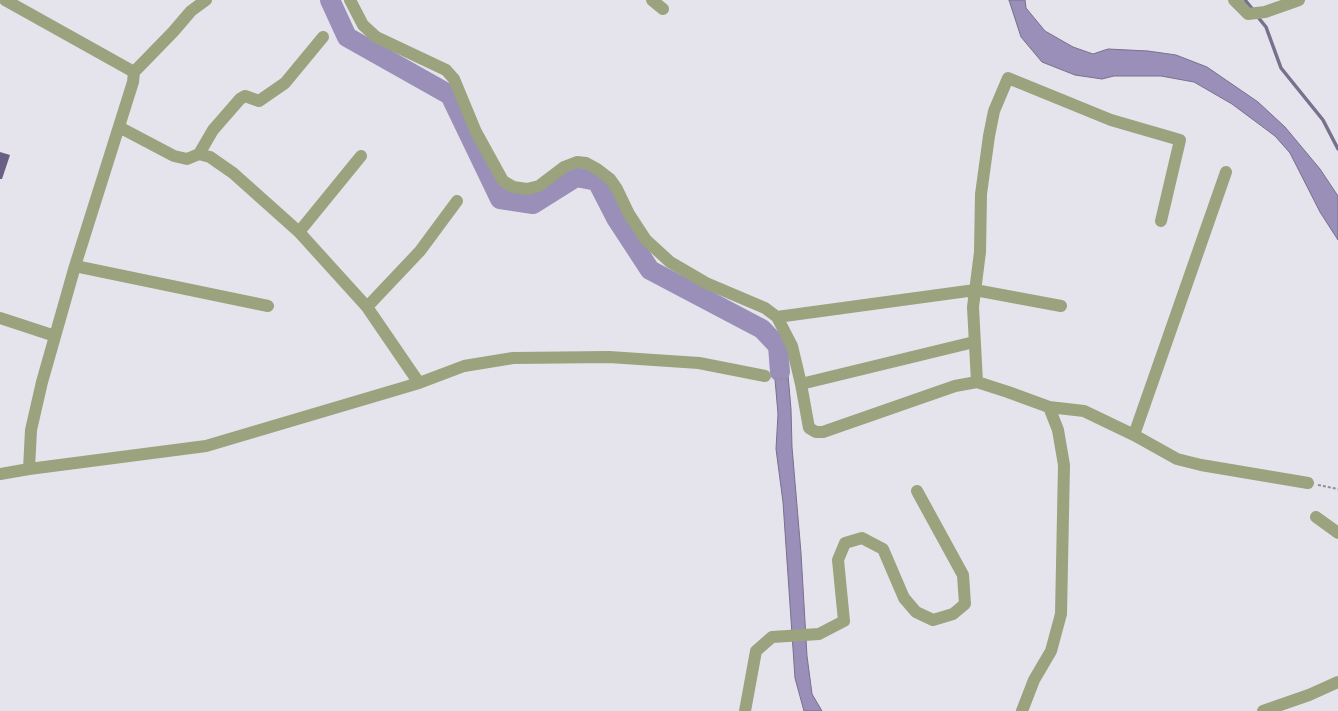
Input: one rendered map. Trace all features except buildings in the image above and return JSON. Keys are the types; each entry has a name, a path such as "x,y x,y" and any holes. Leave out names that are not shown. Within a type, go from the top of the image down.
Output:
{"street":[{"path":"29,469 31,430 42,382 75,266 133,82 134,72 191,11 206,0"},
{"path":"350,0 363,25 376,37 446,70 454,79 476,132 503,181 513,187 527,189 539,186 564,167 577,162 586,163 610,179 646,240 670,262 706,283 764,308 777,316 792,346 796,382 809,428 816,432 823,432 955,386 977,382 1049,407 1084,411 1134,435 1177,459 1201,465 1308,484"},
{"path":"652,0 662,9"},
{"path":"1234,0 1248,14 1265,12 1298,0"},
{"path":"10,1 134,72"},
{"path":"119,127 174,156 187,159 199,154 213,130 240,99 245,96 259,101 286,83 323,37"},
{"path":"977,382 973,307 980,252 981,194 994,111 1008,78 1111,120 1180,140 1161,221"},
{"path":"199,154 210,157 233,172 299,232 367,307 419,383"},
{"path":"299,232 361,156"},
{"path":"1134,435 1226,172"},
{"path":"367,307 420,251 457,201"},
{"path":"75,266 268,306"},
{"path":"777,316 975,290 1061,306"},
{"path":"0,318 55,336"},
{"path":"796,382 974,342"},
{"path":"0,474 206,446 419,383 464,366 520,358 609,356 699,363 769,377"},
{"path":"1022,711 1034,680 1051,651 1061,614 1064,465 1058,430 1049,407"},
{"path":"745,711 756,651 772,637 819,634 844,621 838,560 845,543 862,538 883,549 904,598 916,612 933,620 953,614 965,604 962,575 917,491"},
{"path":"1316,517 1338,533"},
{"path":"1263,711 1309,695 1338,682"}],"path":[{"path":"769,377 796,382"},
{"path":"1308,484 1338,489"}],"shaded area":[{"path":"1009,0 1025,0 1026,8 1045,31 1073,47 1093,54 1108,49 1148,51 1176,55 1207,67 1258,102 1285,127 1320,169 1338,196 1338,240 1320,212 1290,153 1275,136 1232,104 1194,82 1161,76 1114,76 1102,79 1075,75 1042,62 1021,37"},
{"path":"778,346 785,354 788,375 807,656 812,694 822,711 804,711 795,678 783,502 776,449 778,414 773,356"}],"waterway":[{"path":"330,0 347,37 450,95 500,199 533,204 576,177 597,181 616,218 650,270 762,329 778,346 780,372"},
{"path":"1245,0 1254,11"},
{"path":"1257,16 1266,27 1281,68 1323,120 1338,149"}]}
